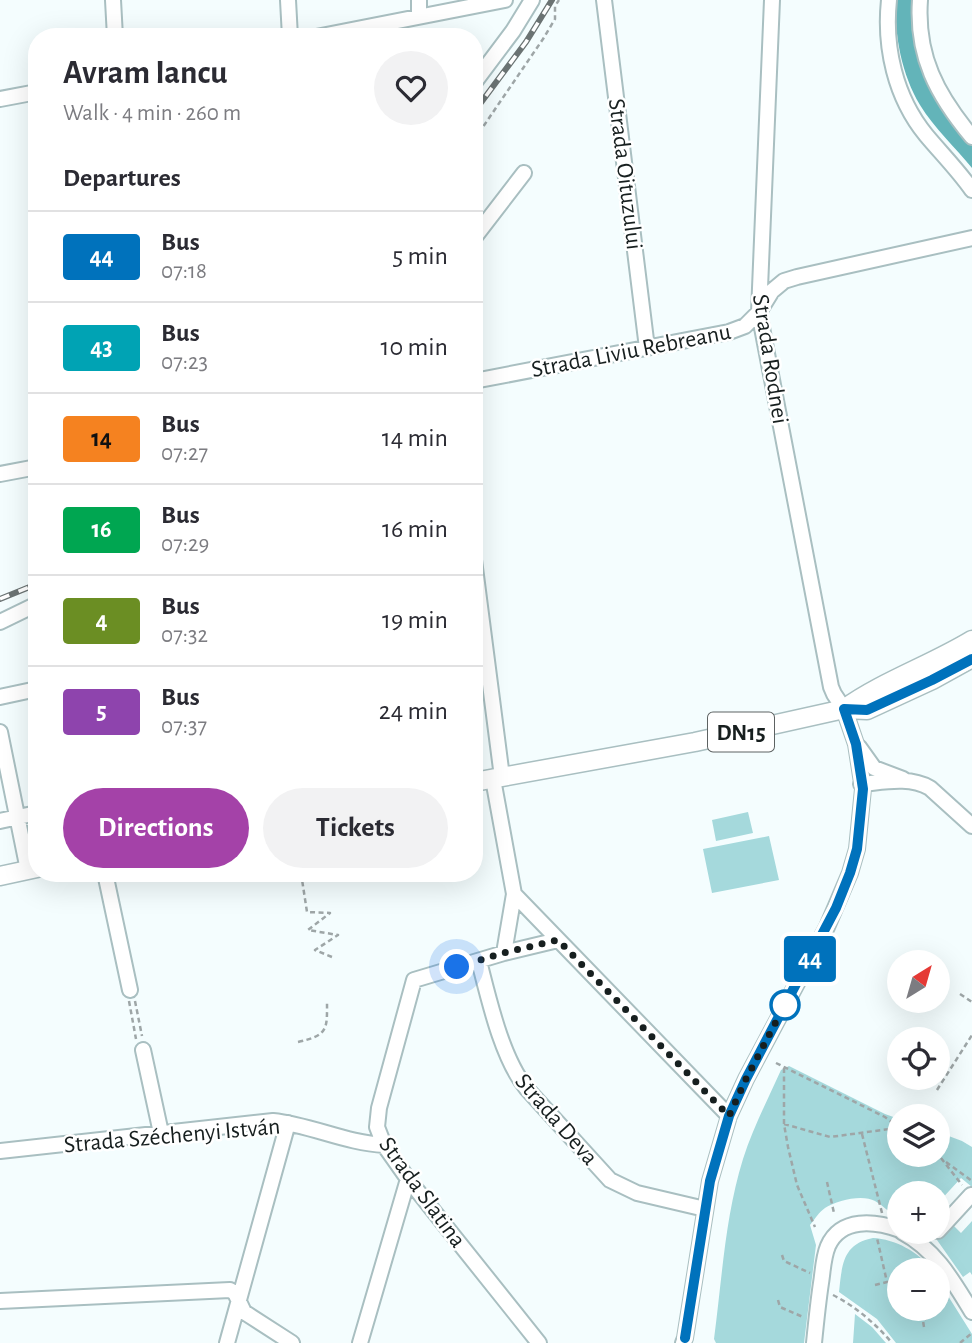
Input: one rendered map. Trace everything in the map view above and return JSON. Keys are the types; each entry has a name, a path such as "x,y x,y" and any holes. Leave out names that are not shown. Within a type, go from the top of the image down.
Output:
{"main road":[{"name":"DN15","path":"844,709 861,697 972,640"},
{"name":"DN15","path":"483,780 695,742 844,709 867,710 972,659"},
{"path":"0,876 28,870"}],"street":[{"path":"113,0 115,28"},
{"path":"288,0 290,28"},
{"path":"419,0 419,16"},
{"path":"360,28 505,0"},
{"path":"483,71 513,32 532,0"},
{"name":"Strada Oituzului","path":"604,0 648,348"},
{"name":"Strada Rodnei","path":"772,0 759,312 831,687 844,709 856,744"},
{"path":"889,0 889,46 901,93 915,120 972,190"},
{"path":"920,0 920,26 927,65 937,89 952,113 972,137"},
{"path":"0,99 28,94"},
{"path":"483,226 524,173"},
{"name":"Strada Liviu Rebreanu","path":"483,379 729,332 745,326 759,312 772,291 784,281 972,238"},
{"path":"0,474 28,469"},
{"path":"0,622 28,608"},
{"path":"483,645 497,778 514,894 503,953"},
{"path":"0,697 28,691"},
{"path":"0,732 17,818 28,855"},
{"path":"856,744 874,768 930,788 972,825"},
{"path":"684,1341 710,1181 729,1116 827,927 857,849 863,789 856,744"},
{"path":"861,783 908,781"},
{"path":"0,821 28,815"},
{"path":"108,882 130,992"},
{"path":"514,894 729,1116"},
{"path":"479,961 558,940"},
{"name":"Strada Slatina","path":"479,961 414,980 379,1108 377,1127 384,1145 408,1179 539,1343"},
{"name":"Strada Deva","path":"479,961 502,1041 518,1078 527,1089 610,1180 637,1193 705,1209"},
{"path":"141,1044 161,1133"},
{"name":"Strada Széchenyi István","path":"0,1151 262,1121 288,1123 361,1143 384,1145"},
{"path":"227,1343 288,1123"},
{"path":"360,1343 408,1179"},
{"path":"950,1216 972,1188"},
{"path":"814,1343 825,1255 833,1238 839,1231 857,1224 887,1226"},
{"path":"921,1244 937,1258 972,1312"},
{"path":"0,1301 226,1289 233,1291 244,1312 292,1343"}],"path":[{"path":"483,127 555,19 555,6 559,0"},
{"path":"302,882 307,912 330,913 308,930 338,935 315,950 332,957"},
{"path":"130,992 141,1044"},
{"path":"130,992 141,1044"},
{"path":"960,994 972,1002"},
{"path":"298,1042 323,1033 327,1024 327,1000"},
{"path":"950,1070 971,1037"},
{"path":"950,1061 954,1064"},
{"path":"776,1063 887,1119"},
{"path":"784,1068 783,1124 797,1185 816,1227"},
{"path":"783,1124 830,1137 887,1130"},
{"path":"862,1133 884,1223"},
{"path":"950,1167 972,1188"},
{"path":"950,1167 972,1188"},
{"path":"827,1182 834,1213"},
{"path":"875,1285 887,1282 876,1235"},
{"path":"782,1255 784,1261 814,1275"},
{"path":"833,1295 874,1324 891,1343"},
{"path":"778,1300 780,1307 808,1320"},
{"path":"923,1321 924,1327"},
{"path":"960,1343 972,1333"}],"shaded area":[{"path":"896,0 914,0 915,30 972,140 972,168 932,122 908,81 896,27"},
{"path":"748,812 753,833 716,841 712,820"},
{"path":"769,836 779,880 712,893 703,849"},
{"path":"789,1066 887,1115 887,1167 950,1167 950,1136 972,1147 972,1187 961,1178 950,1190 950,1181 887,1181 887,1209 875,1201 864,1198 843,1200 825,1208 810,1225 816,1245 804,1343 716,1343 714,1339 725,1248 737,1181 747,1147 781,1070"},
{"path":"972,1221 972,1275 970,1272 963,1277 940,1244 950,1244 952,1224 961,1233"},
{"path":"873,1238 887,1240 887,1244 897,1244 920,1258 887,1258 887,1321 950,1321 950,1299 972,1334 972,1343 896,1343 877,1319 839,1292 843,1265 849,1251 863,1241"},
{"path":"855,1314 872,1327 886,1343 853,1343"}],"railway":[{"path":"483,100 526,42 552,0"},
{"path":"0,599 28,588"}],"bus line":[{"name":"44","path":"685,1338 710,1181 729,1116 836,908 857,849 863,789 856,744 844,709 867,710 972,659"}],"route":[{"path":"457,967 558,940 729,1116 789,997 785,1005"}]}
